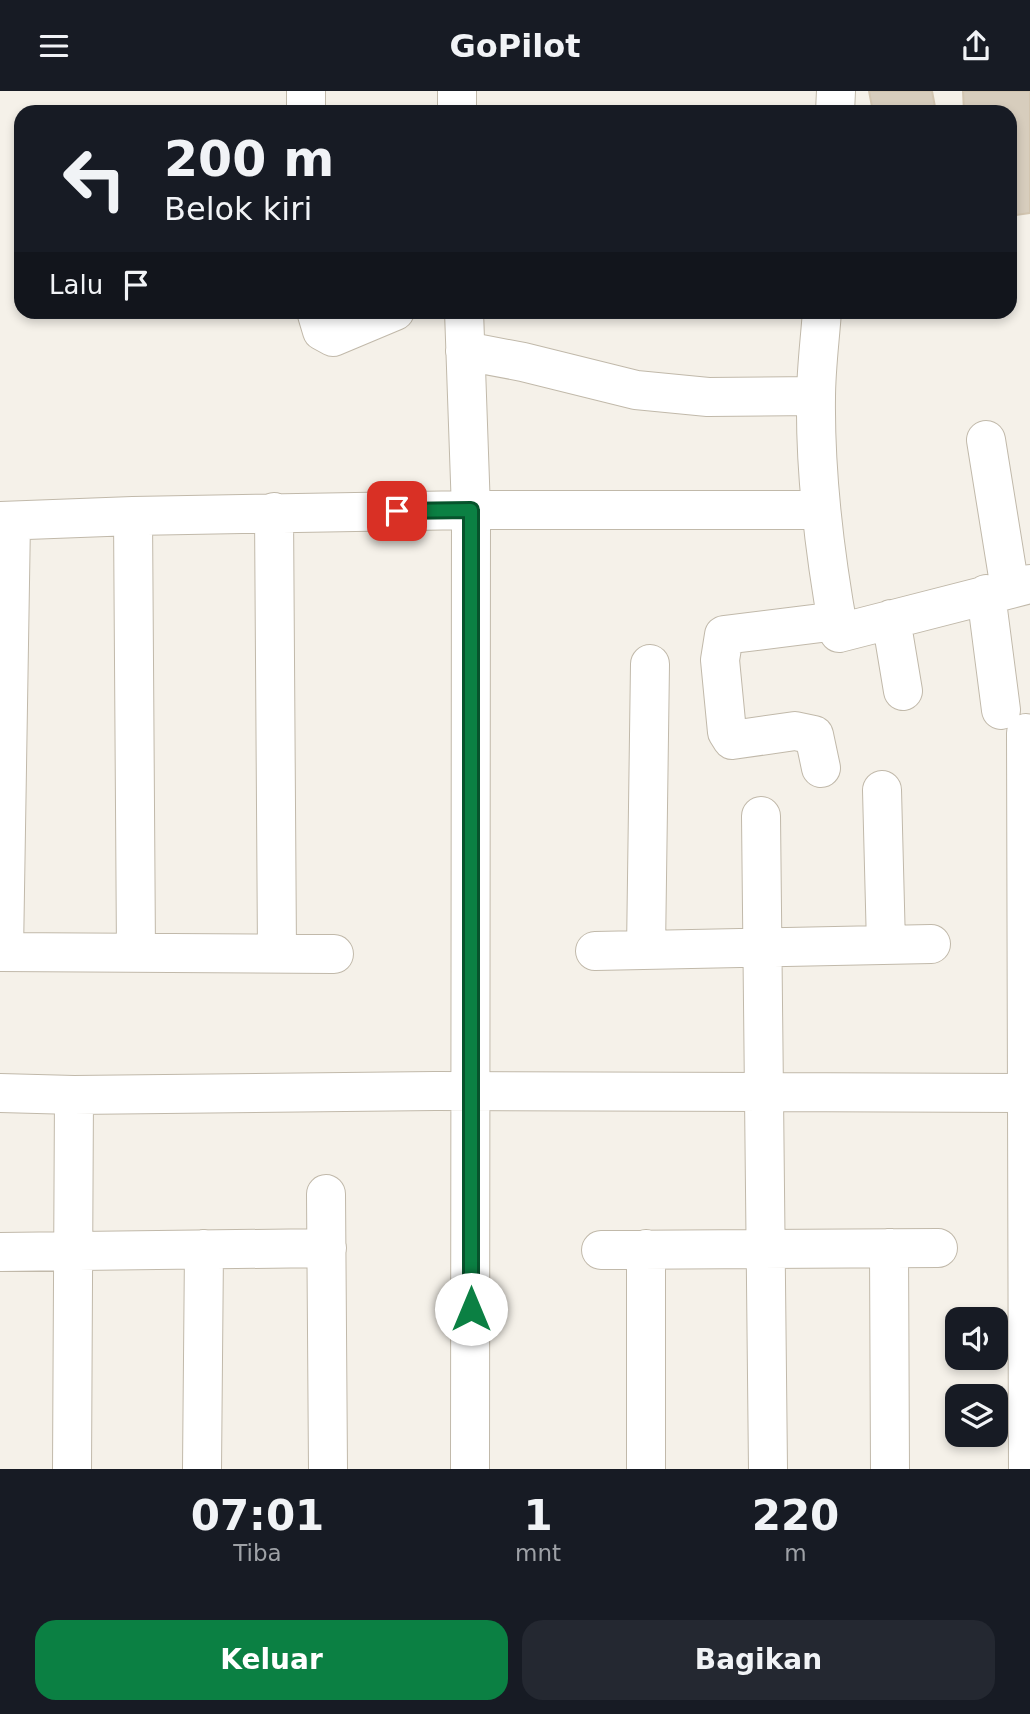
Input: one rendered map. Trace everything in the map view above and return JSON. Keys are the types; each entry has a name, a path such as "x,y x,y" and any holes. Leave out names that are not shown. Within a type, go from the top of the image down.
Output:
{"street":[{"path":"318,319 322,331 333,337 376,319"},
{"path":"464,319 471,510 471,1469"},
{"path":"821,319 816,396 821,510 839,633 1009,589"},
{"path":"465,351 523,362 636,390 708,397 816,396"},
{"path":"986,440 1009,589 1029,1093 1028,1469"},
{"path":"334,954 2,952 6,521 274,512 821,510"},
{"path":"274,512 277,953"},
{"path":"133,516 136,952"},
{"path":"891,619 903,691"},
{"path":"821,768 814,735 795,731 732,740 727,732 720,660 724,635 836,621"},
{"path":"646,950 650,664"},
{"path":"882,790 886,945"},
{"path":"761,816 768,1469"},
{"path":"595,951 931,944"},
{"path":"0,1093 1029,1093"},
{"path":"72,1469 74,1095"},
{"path":"326,1194 328,1469"},
{"path":"0,1252 327,1248"},
{"path":"889,1248 890,1469"},
{"path":"601,1250 938,1248"},
{"path":"202,1469 204,1249"},
{"path":"646,1249 646,1469"}],"building":[{"path":"869,91 932,91 935,105 872,105"},
{"path":"963,91 1030,91 1030,213 1017,215 1017,105 964,105"}],"route":[{"path":"397,511 471,510 471,1309"}]}
